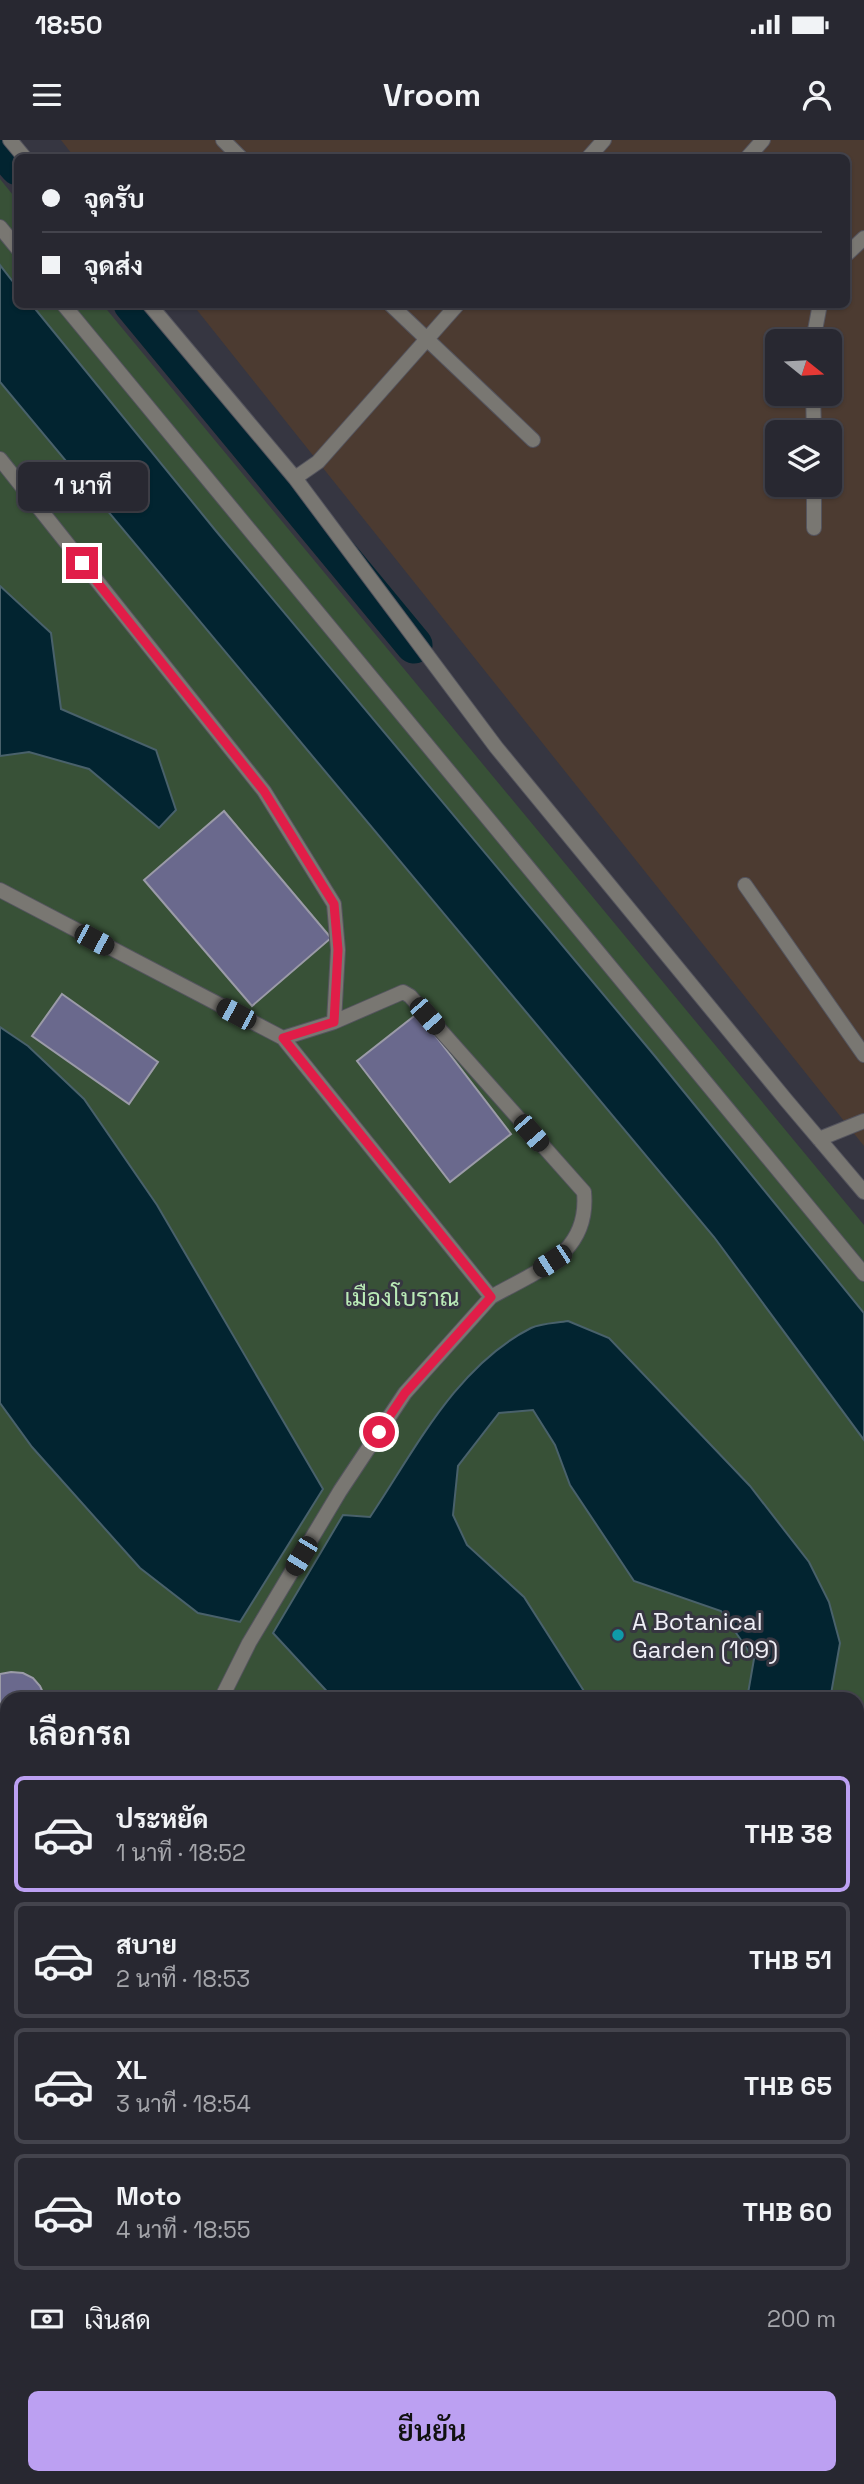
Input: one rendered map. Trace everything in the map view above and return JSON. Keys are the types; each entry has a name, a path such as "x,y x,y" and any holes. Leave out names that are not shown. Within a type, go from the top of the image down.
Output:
{"lane":[{"path":"10,140 22,154"},
{"path":"223,140 237,154"},
{"path":"592,154 604,140"},
{"path":"750,154 762,140"},
{"path":"0,227 14,244"},
{"path":"850,251 864,238"},
{"path":"67,308 864,1274"},
{"path":"152,308 295,478 496,747 864,1192"},
{"path":"394,308 533,440"},
{"path":"295,478 318,462 454,308"},
{"path":"815,329 819,308"},
{"path":"0,459 264,791 334,904 338,950 334,1022"},
{"path":"814,497 814,528"},
{"path":"745,885 864,1055"},
{"path":"0,891 283,1038 491,1297"},
{"path":"224,1692 249,1643 326,1514 405,1393 491,1297 566,1252 582,1227 585,1208 584,1192 410,996 402,992 334,1022 283,1038"},
{"path":"819,1139 864,1121"}],"shaded area":[{"path":"61,140 864,140 864,1146 195,308 850,308 850,154 72,154"}],"green space":[{"name":"เมืองโบราณ","path":"0,179 14,196 14,308 105,308 864,1225 864,1692 0,1692"}],"water":[{"path":"0,265 14,283 14,308 34,308 216,531 654,1055 864,1313 864,1440 714,1237 0,382"},
{"path":"0,586 51,633 61,709 156,750 176,810 159,828 89,769 29,752 0,756"},
{"path":"0,1027 28,1046 84,1099 157,1205 323,1489 240,1622 198,1613 140,1568 32,1447 0,1403"},
{"path":"568,1321 609,1338 750,1486 809,1562 829,1602 840,1643 831,1692 748,1692 754,1659 721,1611 634,1581 570,1485 555,1445 533,1410 499,1413 458,1466 453,1515 467,1545 524,1597 585,1692 328,1692 273,1633 343,1515 370,1517 421,1438 459,1387 504,1344 531,1328"}],"building":[{"path":"224,811 331,938 252,1006 144,880"},
{"path":"62,994 158,1062 129,1104 32,1036"},
{"path":"418,1013 511,1134 450,1182 357,1061"},
{"path":"23,1673 33,1678 43,1692 0,1692 0,1674"}],"waterway":[{"path":"0,146 14,162"},
{"path":"135,308 414,645"}],"place":[{"name":"A Botanical Garden (109)","path":"618,1635"}],"route":[{"path":"82,563 264,791 334,904 338,950 334,1022 283,1038 491,1297 405,1393 379,1432"}]}
